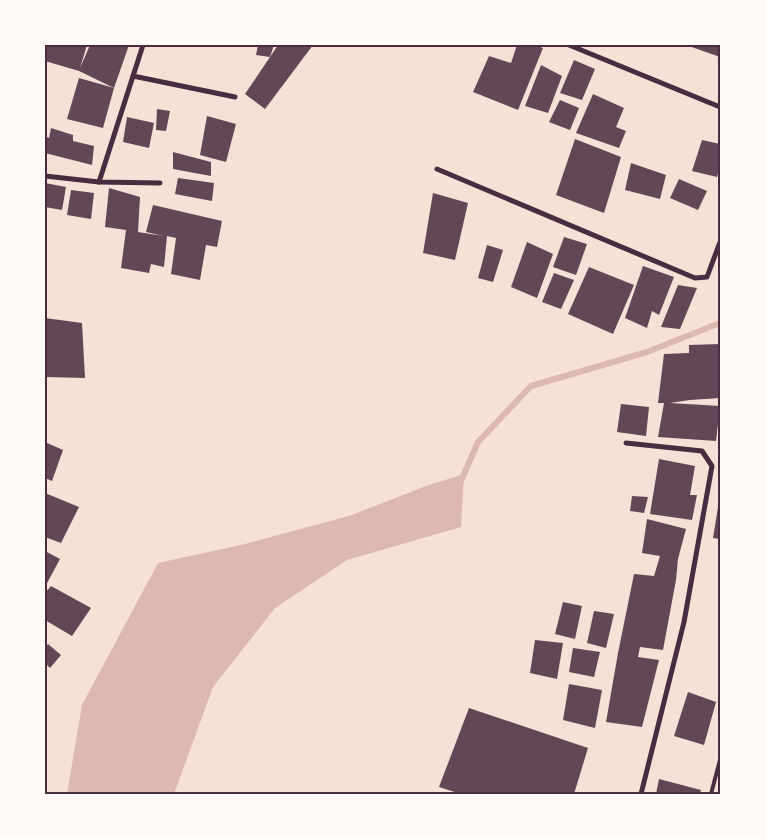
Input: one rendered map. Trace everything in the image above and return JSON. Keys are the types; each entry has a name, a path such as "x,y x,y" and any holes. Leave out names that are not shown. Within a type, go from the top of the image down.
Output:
{"street":[{"path":"99,182 143,45"},
{"path":"569,45 720,108"},
{"path":"133,76 235,97"},
{"path":"438,169 695,278 707,277 720,242"},
{"path":"45,176 99,182 160,183"},
{"path":"626,443 702,450 712,466 684,622 641,794"}],"lane":[{"path":"711,794 720,760"}],"shaded area":[{"path":"464,474 461,527 347,560 275,608 213,687 174,794 67,794 82,705 158,563 245,544 349,516 426,486"}],"building":[{"path":"45,45 87,45 80,68 90,45 129,45 114,88 79,71 45,61"},
{"path":"258,45 274,45 270,57 256,55"},
{"path":"278,45 313,45 265,109 245,94"},
{"path":"517,45 536,45 543,48 518,110 473,92 489,56 511,63"},
{"path":"686,45 720,45 720,57"},
{"path":"574,60 595,69 582,100 560,93"},
{"path":"541,65 562,76 548,113 525,106"},
{"path":"79,78 114,88 103,128 67,119"},
{"path":"593,94 624,108 616,127 626,131 619,148 576,133"},
{"path":"560,100 579,108 570,130 549,122"},
{"path":"157,109 170,111 166,131 156,130"},
{"path":"207,116 236,124 226,162 200,155"},
{"path":"127,117 154,123 149,148 123,142"},
{"path":"51,128 73,135 73,141 94,146 92,165 45,153 45,136 49,138"},
{"path":"575,139 621,157 604,213 556,195"},
{"path":"702,140 720,144 720,165 717,177 692,171"},
{"path":"173,152 211,162 211,176 173,169"},
{"path":"631,163 666,175 660,199 625,190"},
{"path":"178,178 214,183 212,201 175,194"},
{"path":"679,179 707,191 698,210 670,198"},
{"path":"45,183 66,187 62,210 45,207"},
{"path":"109,188 140,197 138,232 163,236 146,232 153,205 222,221 217,247 206,245 200,280 171,274 176,238 167,236 164,267 151,264 149,273 121,268 126,230 105,227"},
{"path":"71,190 94,193 91,219 67,215"},
{"path":"433,193 468,203 455,260 423,253"},
{"path":"564,237 587,244 576,275 553,267"},
{"path":"527,242 553,254 537,298 511,287"},
{"path":"487,245 503,250 493,282 478,278"},
{"path":"643,266 674,277 659,315 652,311 647,328 625,318"},
{"path":"589,267 634,285 613,334 568,314"},
{"path":"554,273 574,280 561,309 542,302"},
{"path":"678,285 697,288 680,329 661,327"},
{"path":"45,318 82,323 85,378 45,377"},
{"path":"720,344 720,398 670,403 720,406 716,441 658,437 664,403 658,403 664,354 689,353 689,345"},
{"path":"621,404 649,407 646,436 617,432"},
{"path":"45,442 63,450 52,481 45,478"},
{"path":"659,459 695,466 690,495 697,495 692,520 650,514"},
{"path":"45,493 79,507 61,543 45,537"},
{"path":"632,496 648,497 644,513 630,511"},
{"path":"720,502 720,539 713,538"},
{"path":"647,519 686,529 678,559 663,650 640,647 638,657 659,660 642,727 606,722 634,574 654,576 660,556 642,553"},
{"path":"45,551 60,559 45,587"},
{"path":"51,586 91,608 72,636 45,620 45,593"},
{"path":"563,602 582,606 575,639 555,634"},
{"path":"594,611 614,614 606,648 587,643"},
{"path":"535,640 563,643 557,679 530,673"},
{"path":"48,644 61,655 50,668 45,663 45,648"},
{"path":"573,648 600,652 594,677 569,672"},
{"path":"569,684 602,690 595,728 563,720"},
{"path":"688,692 716,702 704,745 674,736"},
{"path":"469,708 588,748 574,794 461,794 439,787"},
{"path":"659,779 701,790 700,794 656,794"}],"waterway":[{"path":"461,481 478,442 531,386 647,352 720,323"}]}
